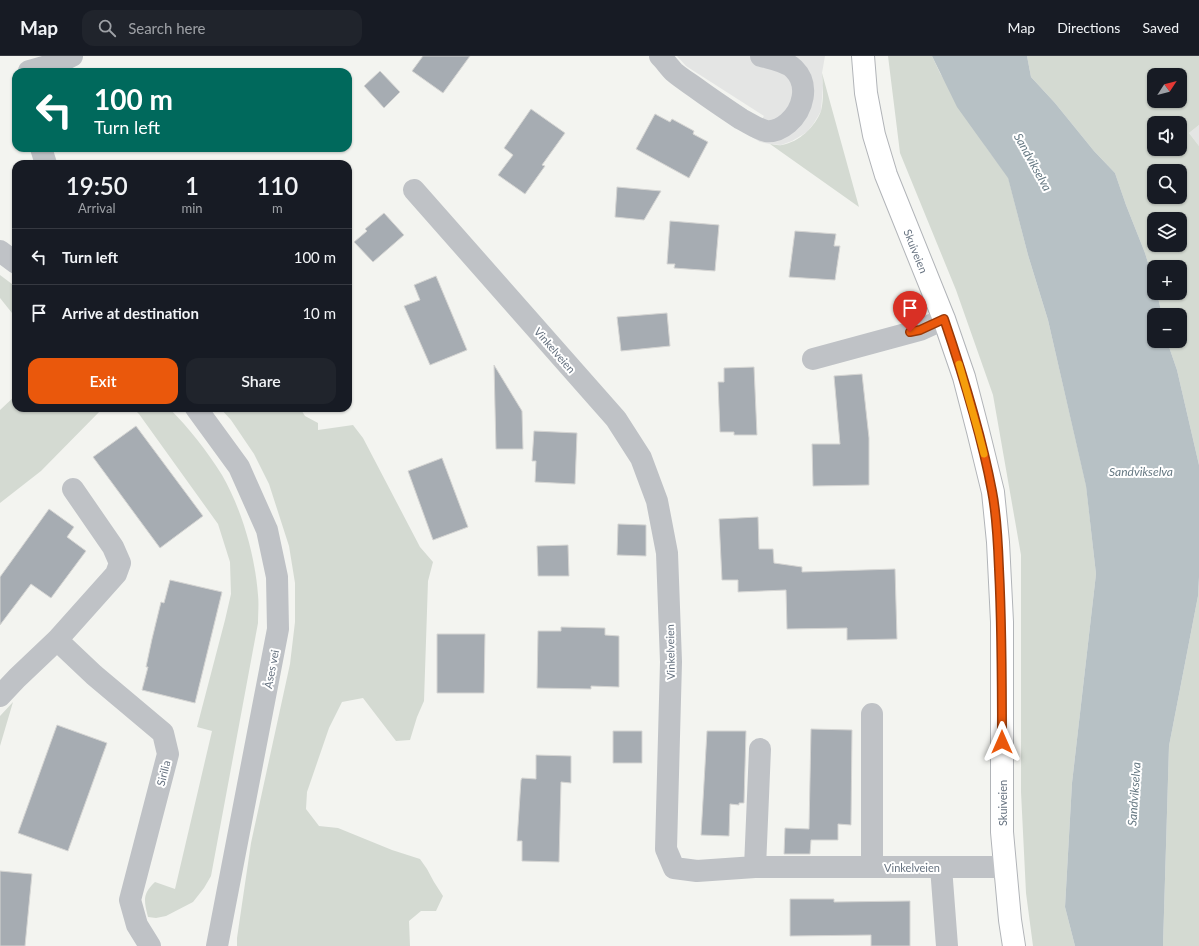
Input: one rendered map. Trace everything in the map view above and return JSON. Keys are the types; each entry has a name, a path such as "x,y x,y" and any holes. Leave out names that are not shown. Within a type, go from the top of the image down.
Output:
{"main road":[{"name":"Skuiveien","path":"863,56 866,93 874,134 886,176 944,319 964,378 978,431 993,499 998,542 1002,622 1002,832 1010,920 1014,946"}],"street":[{"path":"28,56 29,68"},
{"path":"42,68 58,63 72,56"},
{"path":"660,56 675,72 724,108 753,126 767,131 775,130 782,127 794,117 801,105 804,88 802,81 794,69 782,62 761,56"},
{"name":"Vinkelveien","path":"414,190 616,419 641,458 657,501 667,553 671,662 666,849 674,868 697,871 755,867 1005,867"},
{"path":"0,252 12,260"},
{"path":"814,359 920,330 944,319"},
{"name":"Åses vei","path":"199,412 239,467 267,530 277,577 278,630 217,946"},
{"path":"0,696 57,640 116,574 120,563 113,547 73,488"},
{"name":"Sirilia","path":"57,640 94,675 163,733 168,754 130,900 137,925 150,946"},
{"path":"872,714 872,867"},
{"path":"755,867 760,749"},
{"path":"941,867 947,946"}],"shaded area":[{"path":"677,56 825,56 822,73 823,86 821,111 807,132 792,141 781,145 760,142 750,136 764,116 686,66"},
{"path":"888,56 932,56 940,73 986,147 1008,177 1028,255 1048,320 1086,485 1096,574 1072,783 1065,907 1075,946 1033,946 1026,893 1021,792 1021,555 993,395 956,290 900,153"},
{"path":"1027,56 1199,56 1199,125 1189,133 1199,146 1199,465 1177,370 1169,348 1187,348 1187,308 1160,308 1159,300 1187,300 1187,260 1147,260 1115,173 1094,151 1055,103 1031,77"},
{"path":"822,73 859,207 770,144 780,145 794,141 806,133 815,123 822,106"},
{"path":"1199,125 1199,146 1189,133"},
{"path":"0,275 12,284 12,313 0,298"},
{"path":"12,399 12,412 99,412 41,471 0,503 0,410"},
{"path":"137,412 172,412 191,432 222,475 236,503 251,549 258,598 258,623 211,876 193,902 166,916 156,918 148,917 145,902 146,894 155,882 175,889 212,731 197,727 231,594 230,562 218,524"},
{"path":"224,412 302,412 305,416 318,423 318,430 353,425 363,438 420,547 433,562 428,581 424,701 410,740 396,741 363,698 342,702 329,728 307,792 306,809 319,826 338,828 392,850 420,859 427,869 443,896 436,911 421,911 409,921 410,946 237,946 251,843 290,664 295,622 295,583 289,546 269,484 254,454 231,420"},
{"path":"1199,577 1199,946 1163,946 1169,746 1198,596"},
{"path":"13,702 0,746 0,716"}],"water":[{"name":"Sandvikselva","path":"932,56 1027,56 1031,77 1055,103 1094,151 1115,173 1147,260 1147,300 1159,300 1160,308 1147,308 1147,348 1169,348 1177,370 1199,465 1199,577 1198,596 1169,746 1163,946 1075,946 1065,907 1072,783 1096,574 1086,486 1048,320 1028,255 1008,178 957,107"}],"building":[{"path":"423,56 470,56 443,93 412,71"},
{"path":"380,71 400,92 384,108 364,86"},
{"path":"531,109 565,133 542,165 545,166 525,194 498,175 513,155 504,148"},
{"path":"655,114 670,122 672,119 694,131 693,134 708,142 689,178 636,149"},
{"path":"617,187 661,191 644,220 615,217"},
{"path":"384,213 404,235 373,262 354,242 367,231 365,229"},
{"path":"670,221 719,225 715,271 674,268 675,264 667,264"},
{"path":"795,231 836,234 834,246 840,246 835,280 789,277"},
{"path":"436,276 467,350 430,365 404,306 420,300 414,285"},
{"path":"667,313 670,346 621,351 617,317"},
{"path":"494,365 522,411 523,449 496,449"},
{"path":"754,367 757,435 734,435 734,432 720,432 718,382 724,382 724,368"},
{"path":"862,374 869,438 869,485 813,486 812,444 840,444 834,376"},
{"path":"136,426 203,516 160,548 93,457"},
{"path":"534,431 577,433 575,484 535,482 536,461 532,461"},
{"path":"442,458 468,527 433,540 408,471"},
{"path":"49,509 74,527 67,537 86,551 51,598 31,584 0,625 0,577"},
{"path":"758,517 759,549 773,549 774,563 802,567 802,572 895,569 897,639 847,640 847,628 787,629 786,590 738,592 738,580 722,580 719,519"},
{"path":"618,524 646,525 646,556 617,555"},
{"path":"568,545 569,576 538,576 537,546"},
{"path":"170,580 222,592 195,703 142,690 161,602 164,603"},
{"path":"561,627 605,628 605,635 619,636 619,687 591,686 591,689 537,688 538,631 561,631"},
{"path":"437,634 485,634 484,693 437,693"},
{"path":"57,725 107,743 68,851 18,833"},
{"path":"811,729 852,730 851,825 838,824 838,840 811,840 810,854 784,854 785,828 809,829"},
{"path":"613,731 642,731 642,763 613,763"},
{"path":"707,731 746,731 744,803 739,803 739,805 730,804 729,836 701,835"},
{"path":"536,755 571,756 571,783 561,782 559,862 522,861 522,841 517,841 521,780 522,778 536,779"},
{"path":"0,871 32,874 25,946 0,946"},
{"path":"790,899 834,899 834,902 910,901 910,946 871,946 871,935 790,936"}],"slow traffic":[{"path":"959,364 984,454"}],"route":[{"path":"910,332 920,330 944,319 964,378 993,492 998,542 1002,622 1002,742"}]}
